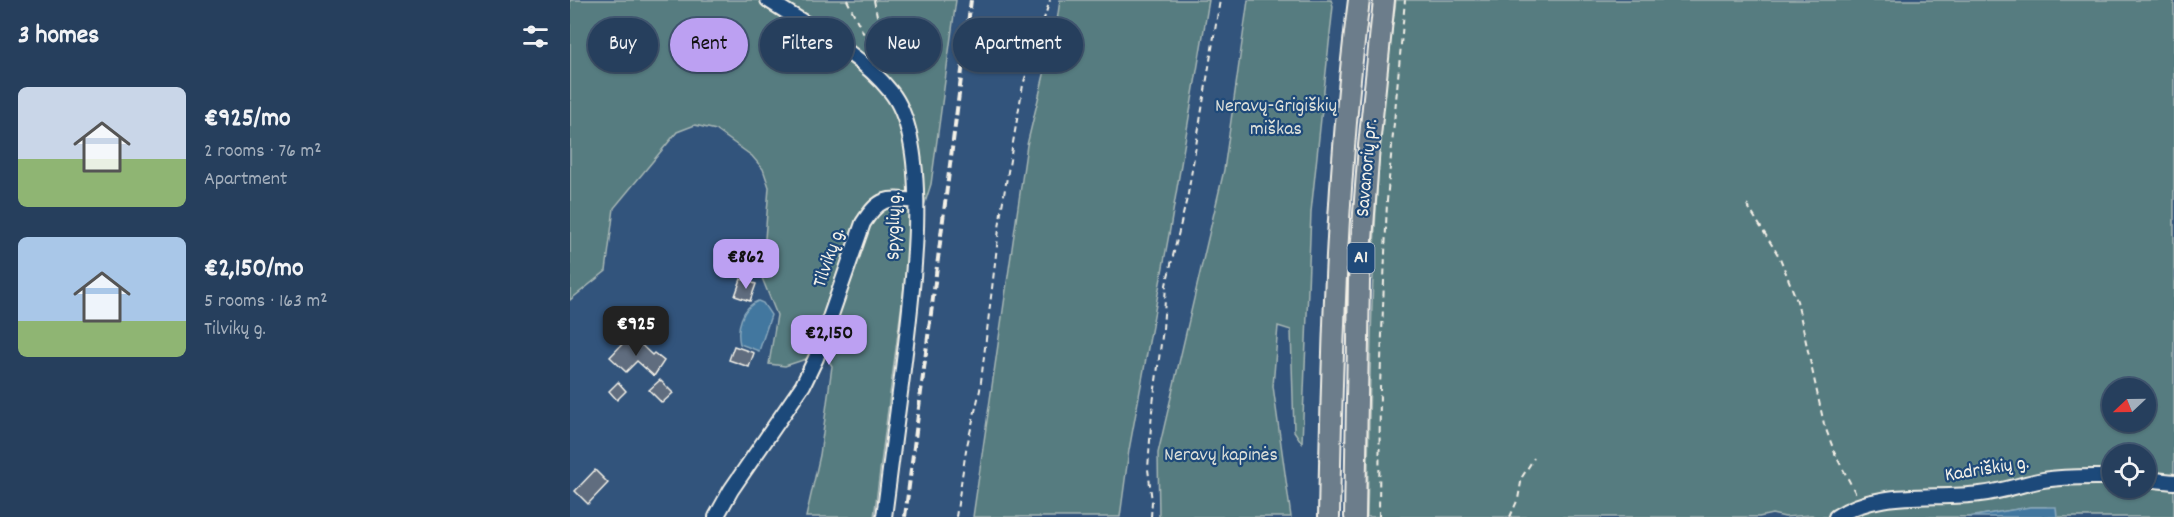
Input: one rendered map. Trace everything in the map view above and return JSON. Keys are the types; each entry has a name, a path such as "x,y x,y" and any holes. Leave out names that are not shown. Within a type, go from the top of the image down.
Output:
{"highway":[{"name":"A1","path":"1329,517 1331,376 1337,256 1352,55 1359,0"},
{"name":"Savanorių pr.","path":"1355,517 1359,281 1369,146 1384,0"}],"street":[{"name":"Spyglių g.","path":"768,0 859,61 892,92 903,114 911,142 916,201 915,262 884,517"},
{"name":"Tilvikų g.","path":"716,517 731,490 803,385 816,358 863,223 874,206 886,201 916,201"},
{"name":"Kadriškių g.","path":"1836,517 1862,505 1887,498 1983,494 2044,480 2075,476 2102,477"},
{"path":"2156,480 2174,482"}],"path":[{"path":"847,0 866,39"},
{"path":"874,0 892,92"},
{"path":"956,517 966,450 980,390 1001,212 1021,97 1050,0"},
{"path":"1151,517 1152,501 1148,469 1166,285 1188,194 1220,0"},
{"path":"1379,517 1380,387 1387,201 1405,0"},
{"path":"1747,205 1780,258 1797,301 1824,424 1836,456 1862,505"},
{"path":"1510,517 1518,499 1522,477 1534,458"}],"green space":[{"path":"570,0 956,0 931,184 908,256 874,517 806,517 820,455 832,366 824,353 785,366 769,364 777,315 762,278 769,187 763,169 752,156 716,130 695,125 677,132 614,208 606,271 570,300"},
{"path":"1060,0 1209,0 1129,450 1120,517 973,517 1027,145 1045,72 1083,72 1083,18 1057,18"},
{"name":"Neravų kapinės","path":"1248,0 1331,0 1333,6 1311,212 1302,443 1294,431 1291,330 1278,326 1273,386 1291,517 1159,517 1158,453 1224,170"},
{"path":"1396,0 2174,0 2174,517 2047,517 2046,507 2031,507 1969,517 1815,517 1812,515 1785,517 1772,514 1759,517 1367,517 1371,323 1381,129"}],"water":[{"path":"758,301 763,303 771,315 759,351 740,344 739,338 744,313"},
{"path":"2030,507 2056,507 2057,517 1969,517"}],"building":[{"path":"741,279 756,284 750,301 735,296"},
{"path":"631,335 652,355 654,353 664,361 654,376 637,361 626,372 610,357"},
{"path":"734,346 754,353 749,367 729,360"},
{"path":"660,380 673,393 662,403 649,390"},
{"path":"618,382 626,391 617,400 609,391"},
{"path":"595,470 608,483 588,504 575,491"}],"railway":[{"path":"905,517 971,0"}],"park label":[{"name":"Neravų-Grigiškių miškas","path":"1276,118"}]}
